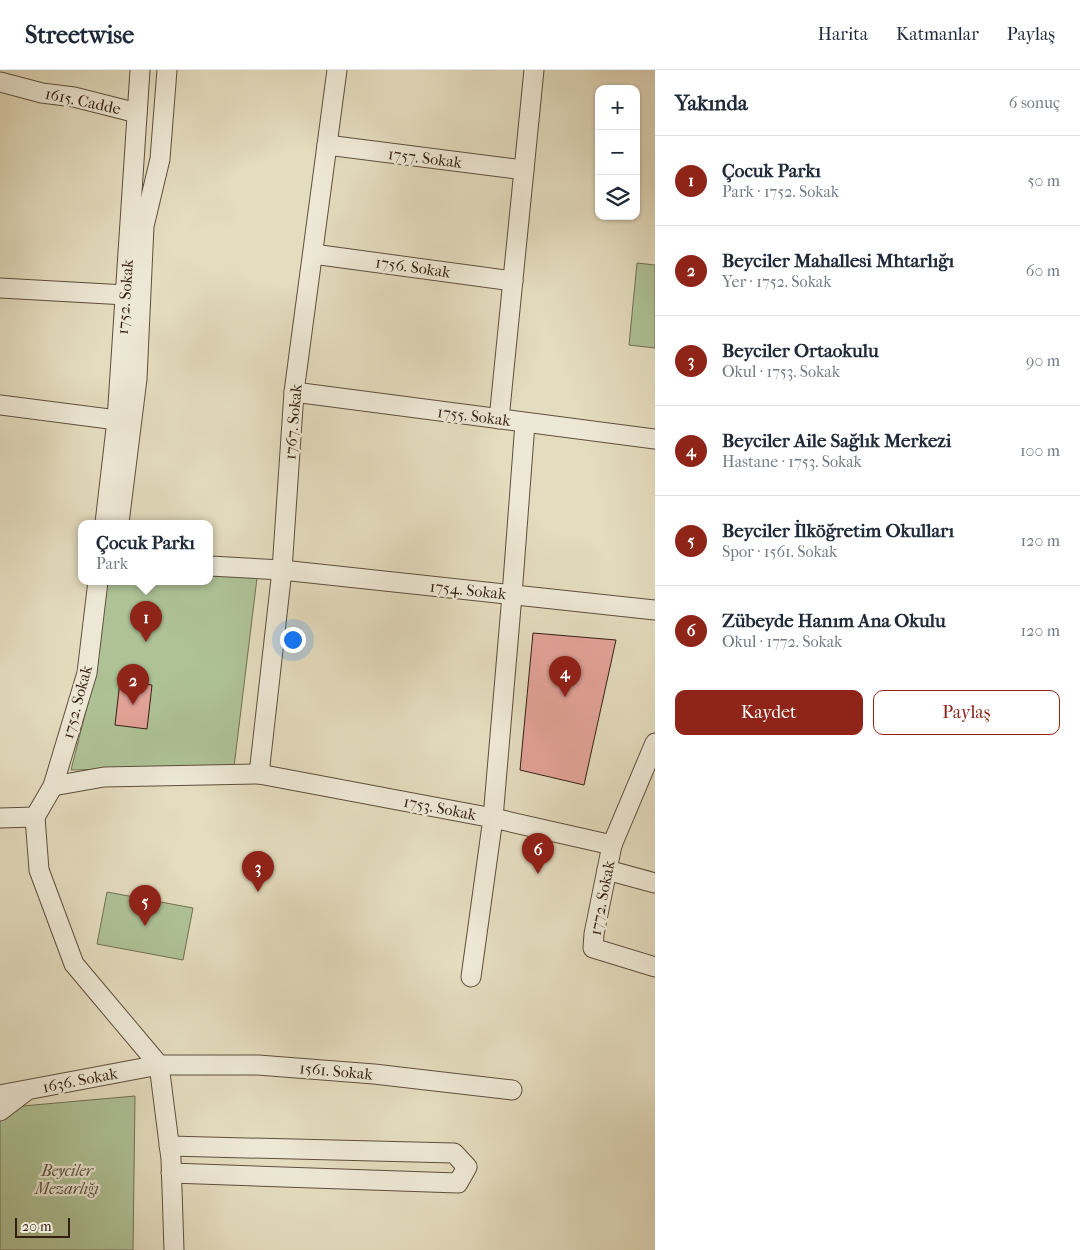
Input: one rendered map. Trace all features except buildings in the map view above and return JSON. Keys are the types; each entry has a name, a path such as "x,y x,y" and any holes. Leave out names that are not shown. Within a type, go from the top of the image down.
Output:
{"street":[{"name":"1767. Sokak","path":"259,774 282,570 294,392 337,70"},
{"path":"499,419 534,70"},
{"path":"119,520 137,379 137,226 160,158 166,77 140,76"},
{"name":"1752. Sokak","path":"105,520 117,420 126,295 137,226 135,156 140,76"},
{"name":"1615. Cadde","path":"0,82 42,93 74,97 137,113"},
{"name":"1757. Sokak","path":"327,145 524,170"},
{"path":"135,156 160,158"},
{"name":"1756. Sokak","path":"312,254 513,281"},
{"path":"0,288 126,295"},
{"name":"1755. Sokak","path":"294,392 655,440"},
{"path":"0,405 117,420"},
{"name":"1753. Sokak","path":"53,786 104,777 259,774 493,818 525,423"},
{"name":"1754. Sokak","path":"213,566 282,570 655,610"},
{"name":"1752. Sokak","path":"36,817 53,786 87,673 98,585"},
{"path":"612,845 655,744"},
{"path":"0,818 36,817 39,870 74,964 159,1065 170,1146 174,1250"},
{"path":"471,977 493,818"},
{"name":"1772. Sokak","path":"493,818 612,845 594,934 593,948 655,967"},
{"path":"607,870 655,883"},
{"name":"1561. Sokak","path":"159,1065 258,1065 374,1074 512,1090"},
{"name":"1636. Sokak","path":"0,1095 159,1065"},
{"path":"0,1111 26,1091"},
{"path":"170,1146 454,1153 468,1167 458,1183 172,1173"}],"green space":[{"path":"637,263 655,265 655,348 629,345"},
{"path":"213,575 257,578 234,767 71,770 98,663 104,585 213,585"},
{"path":"107,892 193,908 183,960 97,944"},
{"name":"Beyciler Mezarlığı","path":"135,1096 133,1250 0,1250 0,1108"}],"place":[{"name":"Çocuk Parkı","path":"146,642"},
{"name":"Beyciler Aile Sağlık Merkezi","path":"565,697"},
{"name":"Beyciler Mahallesi Mhtarlığı","path":"133,705"},
{"name":"Zübeyde Hanım Ana Okulu","path":"538,874"},
{"name":"Beyciler Ortaokulu","path":"258,892"},
{"name":"Beyciler İlköğretim Okulları","path":"145,926"}]}
